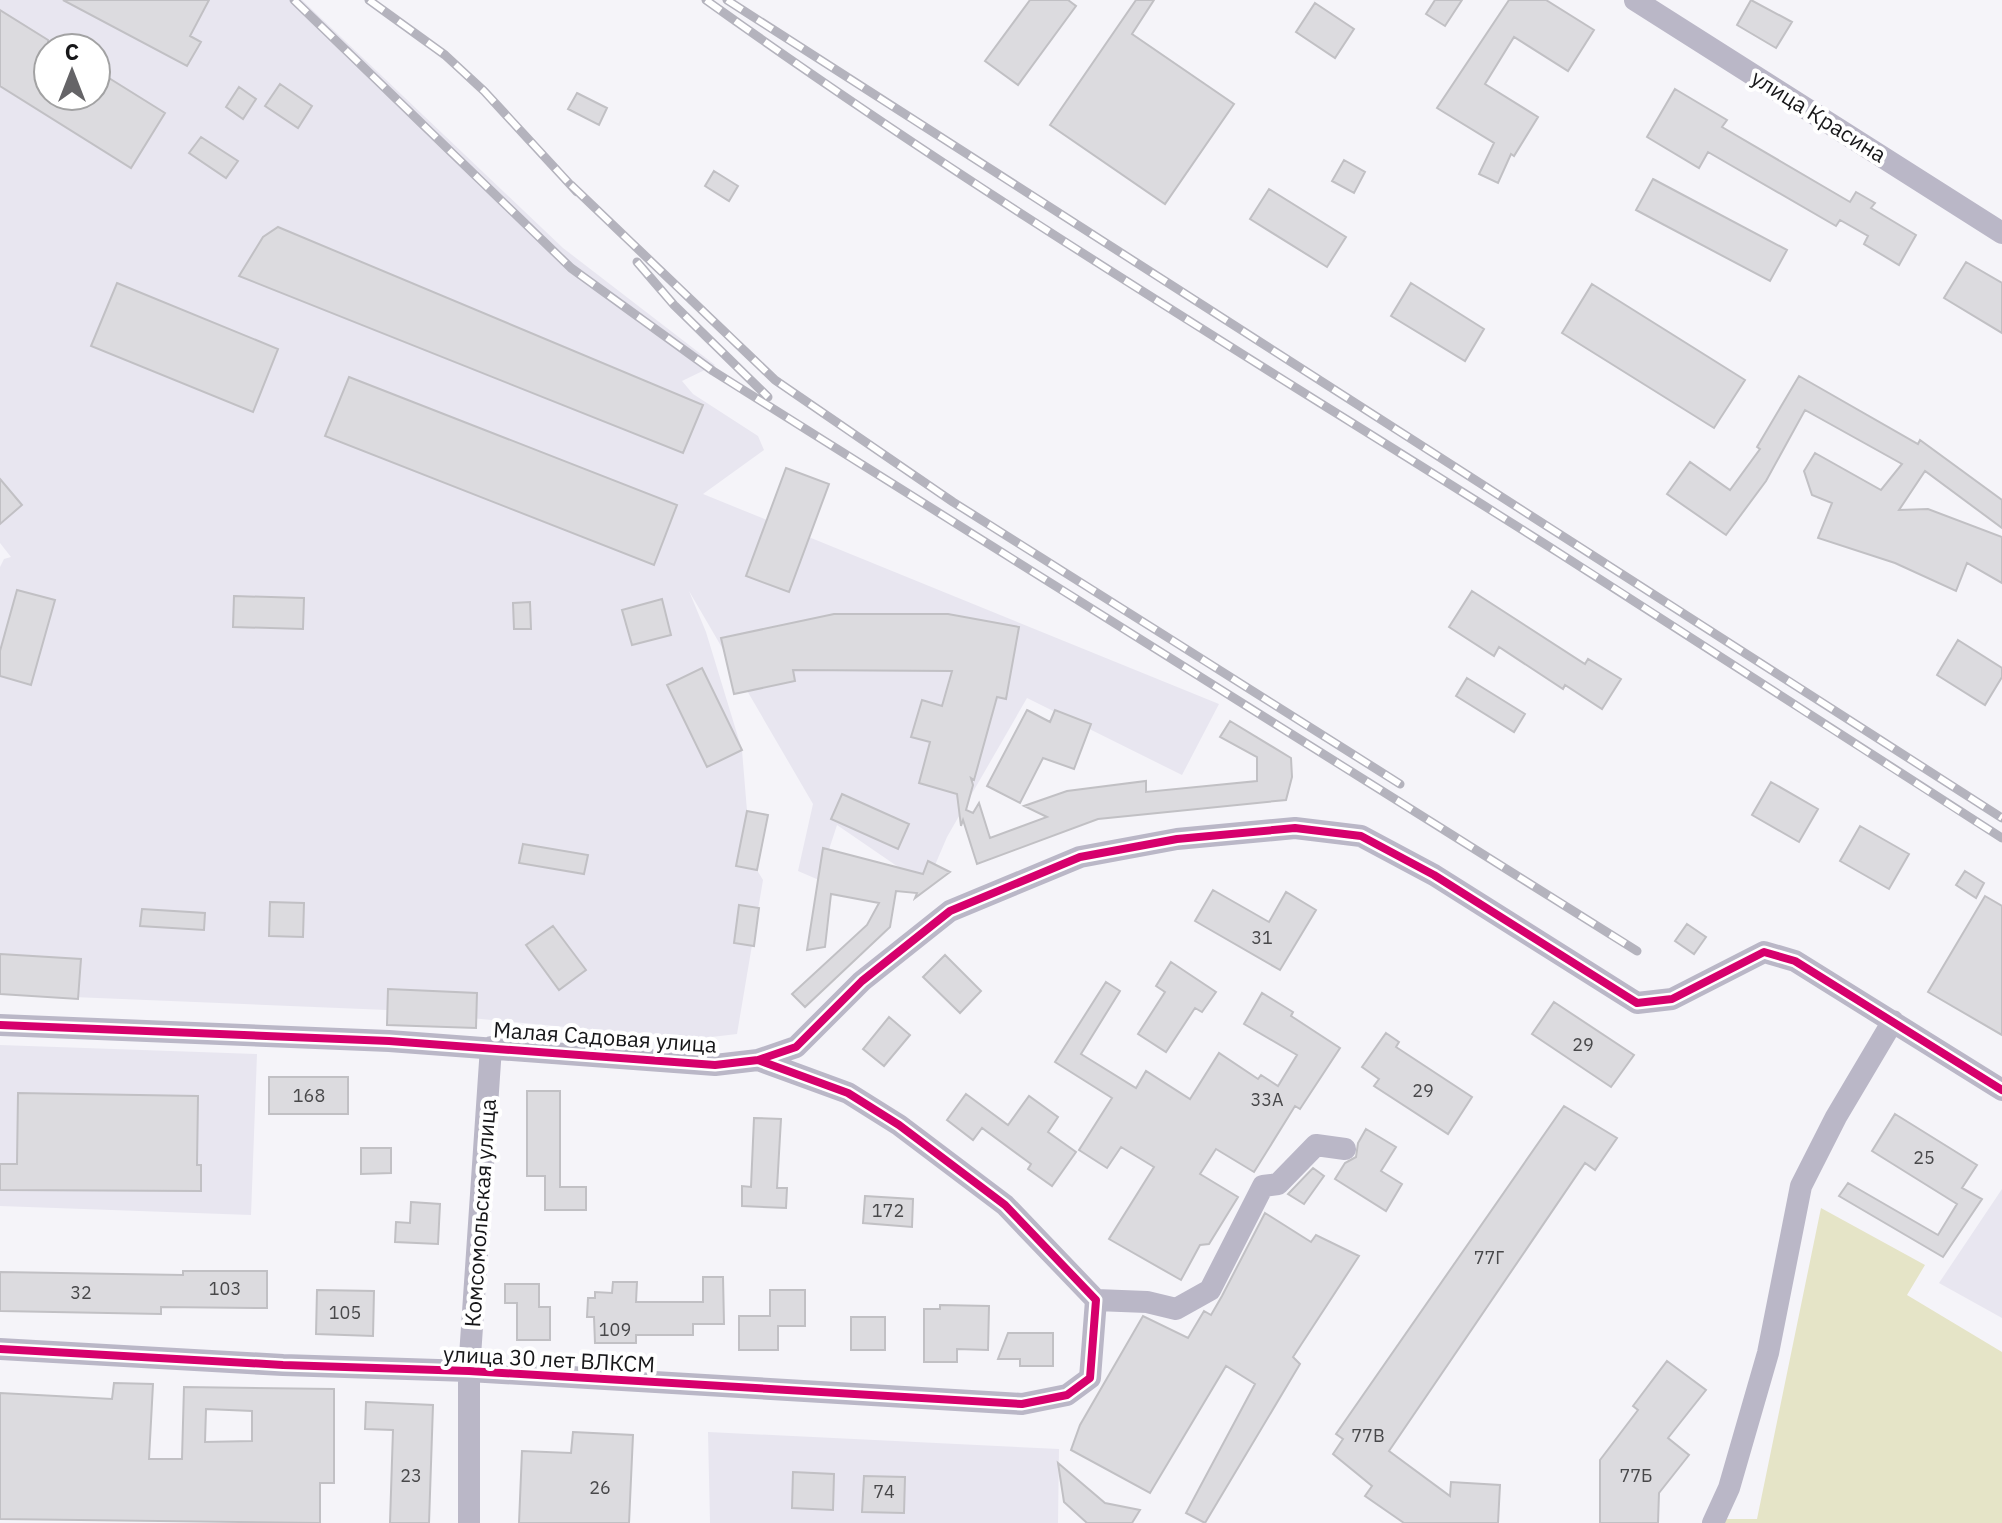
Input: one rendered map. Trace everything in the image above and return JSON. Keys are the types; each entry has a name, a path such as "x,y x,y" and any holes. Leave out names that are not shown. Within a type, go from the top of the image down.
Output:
{"street":[{"name":"улица Красина","path":"1635,0 2002,233"},
{"path":"758,1060 796,1047 862,981 950,911 1080,857 1177,839 1295,828 1361,836 1434,875 1637,1003 1672,999 1764,952 1795,961 2002,1090"},
{"path":"1713,1523 1729,1488 1768,1353 1801,1186 1836,1117 1893,1021"},
{"name":"Малая Садовая улица","path":"0,1025 491,1047 715,1065 758,1060 848,1093 899,1125 1005,1205 1096,1300"},
{"name":"Комсомольская улица","path":"469,1523 469,1371 491,1047"},
{"path":"1096,1300 1147,1302 1176,1309 1210,1290 1263,1186 1278,1184 1316,1145 1345,1149"},
{"name":"улица 30 лет ВЛКСМ","path":"0,1349 269,1365 469,1371 1022,1404 1067,1395 1090,1378 1096,1300"}],"shaded area":[{"path":"0,0 302,0 563,248 715,365 682,381 693,394 758,436 764,450 703,494 1219,704 1182,775 1027,698 947,837 926,886 837,825 819,880 798,871 813,804 689,591 706,632 742,750 747,811 768,815 757,870 763,880 737,1034 703,1038 387,1010 0,994 0,567 4,559 11,557 0,543"},
{"path":"0,1045 257,1054 251,1215 0,1206"},
{"path":"2002,1189 2002,1318 1939,1283"},
{"path":"708,1432 1059,1449 1058,1523 710,1523"}],"green space":[{"path":"1821,1208 1925,1265 1907,1295 2002,1352 2002,1523 1716,1523 1717,1519 1757,1519"}],"building":[{"path":"63,0 209,0 190,36 201,42 187,66"},
{"path":"1030,0 1068,0 1076,6 1018,85 985,61"},
{"path":"1136,0 1154,0 1132,34 1234,104 1165,204 1050,125"},
{"path":"1435,0 1462,0 1445,26 1426,14"},
{"path":"1509,0 1546,0 1594,30 1568,71 1514,37 1485,84 1538,117 1514,156 1511,154 1498,183 1479,174 1494,143 1437,108"},
{"path":"1751,0 1792,22 1776,48 1737,25"},
{"path":"1315,3 1354,29 1335,58 1296,32"},
{"path":"0,10 35,32 32,32 32,106 0,86"},
{"path":"112,80 165,113 131,168 42,112 112,112"},
{"path":"280,84 312,106 298,128 265,106"},
{"path":"239,87 256,99 243,119 226,107"},
{"path":"1675,89 1727,120 1722,127 1850,202 1856,192 1875,203 1871,208 1916,235 1899,265 1864,244 1868,236 1840,220 1836,226 1708,152 1699,168 1647,137"},
{"path":"577,93 607,108 599,125 568,109"},
{"path":"201,137 238,161 226,178 189,153"},
{"path":"1344,160 1365,172 1354,193 1332,181"},
{"path":"714,171 738,186 729,201 705,186"},
{"path":"1653,179 1787,250 1770,281 1636,210"},
{"path":"1269,189 1346,237 1327,267 1250,219"},
{"path":"278,227 703,405 683,453 239,276 263,237"},
{"path":"1966,262 2002,283 2002,333 1944,298"},
{"path":"117,283 278,349 253,412 91,346"},
{"path":"1411,283 1484,329 1465,361 1391,316"},
{"path":"1592,284 1745,380 1714,428 1562,333"},
{"path":"1799,376 1918,444 1920,440 2002,500 2002,528 1925,471 1899,510 1928,509 2002,537 2002,583 1967,563 1956,591 1895,563 1818,538 1832,503 1812,495 1804,471 1815,453 1881,490 1902,464 1805,410 1766,481 1726,535 1667,494 1690,462 1730,490 1760,449 1757,447"},
{"path":"349,377 677,505 654,565 325,436"},
{"path":"786,468 829,484 789,592 746,576"},
{"path":"0,479 22,505 0,524"},
{"path":"17,590 55,600 31,685 0,676 0,651"},
{"path":"1472,591 1585,664 1588,659 1621,679 1602,709 1565,685 1563,689 1499,647 1494,656 1449,627"},
{"path":"234,596 304,598 303,629 233,627"},
{"path":"662,599 671,635 632,645 622,610"},
{"path":"530,602 531,629 514,629 513,603"},
{"path":"834,614 948,614 1019,627 1006,699 997,697 974,780 971,778 973,785 966,810 973,813 979,803 990,838 1047,817 1024,806 1067,791 1146,781 1146,792 1257,781 1257,757 1220,737 1230,721 1291,758 1292,777 1286,800 1098,819 977,864 963,820 961,826 957,794 919,783 930,742 911,737 922,700 942,706 952,671 793,670 795,681 734,694 721,638"},
{"path":"1958,640 2002,668 2002,677 1985,705 1937,675"},
{"path":"702,668 742,750 707,767 667,685"},
{"path":"1467,678 1525,714 1514,732 1456,696"},
{"path":"1027,710 1050,722 1055,710 1091,724 1074,769 1043,758 1020,803 987,786"},
{"path":"1771,782 1818,809 1799,842 1752,815"},
{"path":"842,794 909,824 898,849 831,819"},
{"path":"747,811 768,815 757,870 736,866"},
{"path":"1860,826 1909,854 1889,889 1840,861"},
{"path":"523,844 588,855 584,874 519,863"},
{"path":"823,848 923,874 928,861 950,872 915,898 917,893 896,891 890,927 805,1007 792,994 867,925 879,903 831,894 825,947 807,950"},
{"path":"1965,871 1984,883 1976,898 1956,885"},
{"path":"1213,890 1269,922 1286,892 1316,910 1280,970 1195,921"},
{"path":"1985,896 2002,906 2002,1035 1928,992"},
{"path":"270,902 304,903 303,937 269,936"},
{"path":"739,905 759,908 754,946 734,943"},
{"path":"142,909 205,913 204,930 140,926"},
{"path":"1687,924 1706,937 1694,954 1675,941"},
{"path":"553,926 586,970 559,990 526,945"},
{"path":"0,954 81,959 78,999 0,994"},
{"path":"945,955 981,991 960,1013 923,977"},
{"path":"1171,962 1216,992 1202,1012 1195,1008 1166,1052 1138,1034 1165,992 1156,986"},
{"path":"1106,982 1120,991 1081,1054 1136,1088 1146,1071 1190,1099 1219,1053 1258,1079 1261,1075 1278,1086 1297,1055 1244,1024 1262,993 1340,1048 1300,1109 1295,1106 1254,1172 1216,1149 1200,1174 1238,1197 1209,1244 1200,1245 1181,1280 1109,1239 1154,1167 1121,1147 1107,1168 1079,1150 1112,1098 1055,1062"},
{"path":"388,989 477,993 476,1028 387,1025"},
{"path":"1554,1002 1634,1055 1611,1087 1532,1034"},
{"path":"889,1017 910,1035 884,1066 863,1049"},
{"path":"1386,1033 1399,1042 1396,1047 1472,1097 1448,1134 1374,1086 1379,1079 1362,1067"},
{"path":"269,1077 348,1077 348,1114 269,1114"},
{"path":"527,1091 560,1091 560,1187 586,1187 586,1210 545,1210 545,1176 527,1176"},
{"path":"18,1093 198,1096 197,1165 201,1165 201,1191 0,1190 0,1164 17,1164"},
{"path":"966,1094 1008,1125 1029,1096 1058,1117 1048,1132 1076,1152 1052,1186 1028,1169 1031,1164 982,1128 973,1140 947,1120"},
{"path":"1564,1106 1617,1138 1595,1170 1585,1163 1389,1451 1450,1496 1451,1482 1500,1485 1498,1523 1404,1523 1365,1496 1372,1486 1333,1454 1343,1439 1336,1434"},
{"path":"1895,1114 1977,1165 1962,1188 1982,1199 1943,1257 1839,1196 1848,1183 1938,1235 1957,1204 1872,1151"},
{"path":"754,1118 781,1119 777,1188 787,1188 786,1208 742,1206 742,1186 751,1187"},
{"path":"1366,1129 1396,1147 1381,1171 1402,1184 1386,1211 1335,1179 1345,1163 1356,1157 1358,1143"},
{"path":"361,1148 391,1148 391,1173 361,1174"},
{"path":"1313,1168 1324,1176 1304,1204 1288,1194"},
{"path":"865,1196 913,1199 912,1227 863,1223"},
{"path":"411,1202 440,1204 438,1244 395,1242 396,1222 410,1223"},
{"path":"1265,1213 1311,1242 1316,1235 1359,1256 1293,1357 1300,1364 1205,1523 1186,1513 1255,1384 1226,1366 1150,1493 1071,1450 1080,1425 1143,1316 1188,1338 1204,1311 1211,1315"},
{"path":"183,1271 267,1271 267,1308 161,1307 161,1314 0,1311 0,1272 183,1275"},
{"path":"703,1277 723,1277 724,1324 693,1324 693,1335 636,1335 636,1343 595,1343 594,1317 587,1317 588,1298 595,1298 595,1292 612,1293 613,1282 637,1282 636,1302 703,1302"},
{"path":"505,1284 539,1284 539,1307 550,1307 550,1340 517,1340 517,1303 505,1303"},
{"path":"317,1290 374,1291 373,1336 316,1334"},
{"path":"770,1290 805,1290 805,1326 778,1326 778,1350 739,1350 739,1316 770,1316"},
{"path":"940,1305 989,1306 988,1350 957,1349 957,1362 924,1362 924,1309 940,1309"},
{"path":"851,1317 885,1317 885,1350 851,1350"},
{"path":"1008,1333 1053,1333 1053,1366 1020,1366 1020,1359 998,1359"},
{"path":"1667,1361 1706,1390 1668,1438 1689,1455 1659,1493 1658,1523 1600,1523 1600,1460 1638,1410 1633,1406"},
{"path":"114,1383 153,1384 149,1459 182,1459 184,1387 334,1389 334,1483 320,1483 320,1523 0,1519 0,1393 112,1399","holes":["206,1409 252,1411 252,1441 205,1442"]},
{"path":"366,1402 433,1405 429,1523 390,1523 393,1430 365,1429"},
{"path":"573,1432 633,1435 629,1523 519,1523 522,1451 571,1453"},
{"path":"1058,1463 1105,1503 1140,1510 1132,1523 1087,1523 1064,1502"},
{"path":"793,1472 834,1474 833,1510 792,1508"},
{"path":"864,1476 905,1477 904,1513 862,1512"}],"railway":[{"path":"294,0 571,268 713,371 1637,951"},
{"path":"369,0 445,55 484,91 577,192"},
{"path":"706,0 1021,214 1559,553 2002,838"},
{"path":"727,0 2002,818"},
{"path":"571,185 775,380 953,502 1400,784"},
{"path":"637,262 674,305 768,397"}],"cycle path":[{"path":"758,1060 796,1047 862,981 950,911 1080,857 1177,839 1295,828 1361,836 1434,875 1637,1003 1672,999 1764,952 1795,961 2002,1090"},
{"path":"0,1025 389,1041 715,1065 758,1060 848,1093 899,1125 1005,1205 1096,1300 1090,1378 1067,1395 1022,1404 469,1371 283,1365 0,1349"}]}
